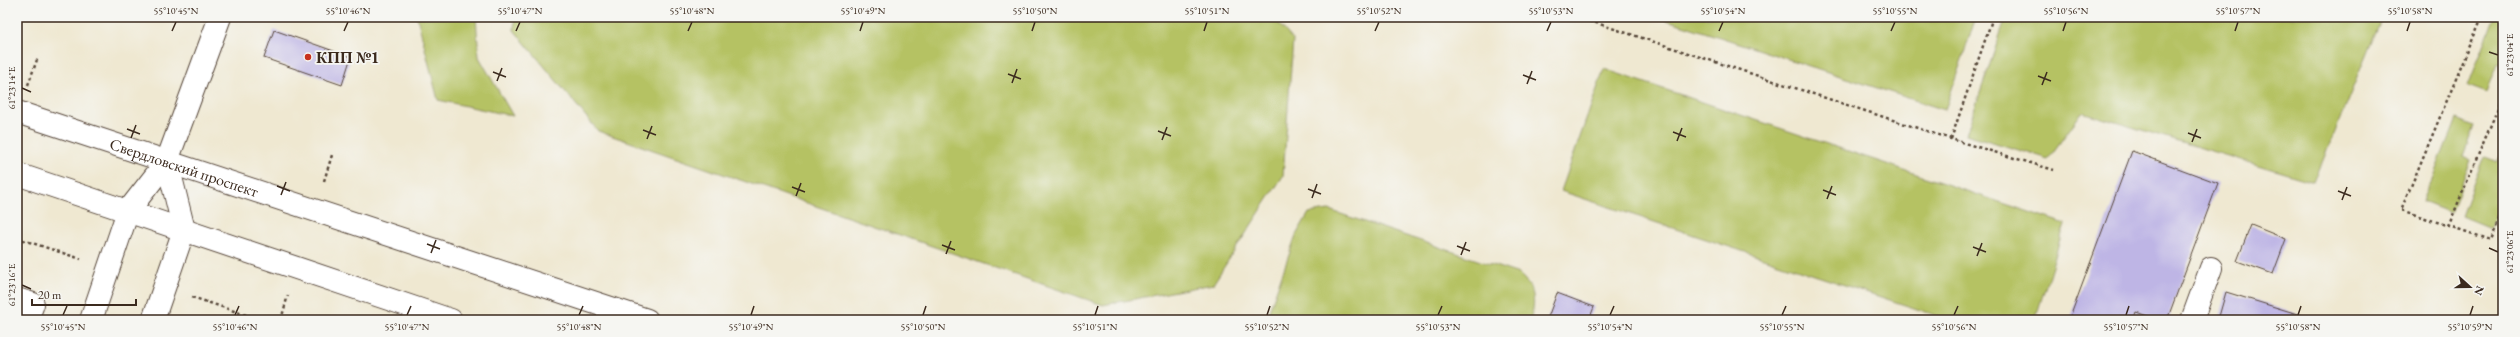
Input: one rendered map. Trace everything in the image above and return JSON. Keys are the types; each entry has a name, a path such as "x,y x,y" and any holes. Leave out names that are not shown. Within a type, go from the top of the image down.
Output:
{"main road":[{"path":"91,320 128,211 167,161 220,17"},
{"name":"Свердловский проспект","path":"17,112 647,320"},
{"path":"154,320 184,230 167,161"},
{"path":"17,174 451,320"},
{"path":"2192,320 2210,268"},
{"path":"17,299 33,304 27,320"}],"path":[{"path":"1578,17 1951,139 2054,170"},
{"path":"1951,139 1993,17"},
{"path":"2482,17 2401,210 2448,227 2491,240 2503,210"},
{"path":"2448,227 2503,96"}],"green space":[{"path":"417,17 476,17 479,57 513,116 438,100"},
{"path":"515,17 1273,17 1293,40 1283,176 1213,284 1103,305 598,131 514,30"},
{"path":"1658,17 1976,17 1945,110"},
{"path":"2006,17 2382,17 2314,182 2082,112 2048,159 1966,134"},
{"path":"2495,17 2503,17 2503,66 2498,64 2487,93 2468,86"},
{"path":"1604,69 2065,224 2035,320 1950,320 1561,191"},
{"path":"2456,119 2474,126 2463,156 2471,160 2451,213 2423,202"},
{"path":"2503,145 2503,194 2490,228 2461,216 2484,156 2497,161"},
{"path":"1329,210 1519,274 1528,284 1533,295 1534,301 1530,320 1266,320 1296,235 1309,213"}],"building":[{"name":"КПП №1","path":"274,30 351,57 342,85 264,58"},
{"path":"2132,151 2218,183 2167,320 2159,320 2136,312 2133,320 2069,320"},
{"path":"2251,225 2286,239 2273,274 2237,261"},
{"path":"2226,292 2317,320 2218,320"},
{"path":"1557,293 1594,307 1589,320 1547,320"}],"place":[{"name":"КПП №1","path":"308,57"}]}
